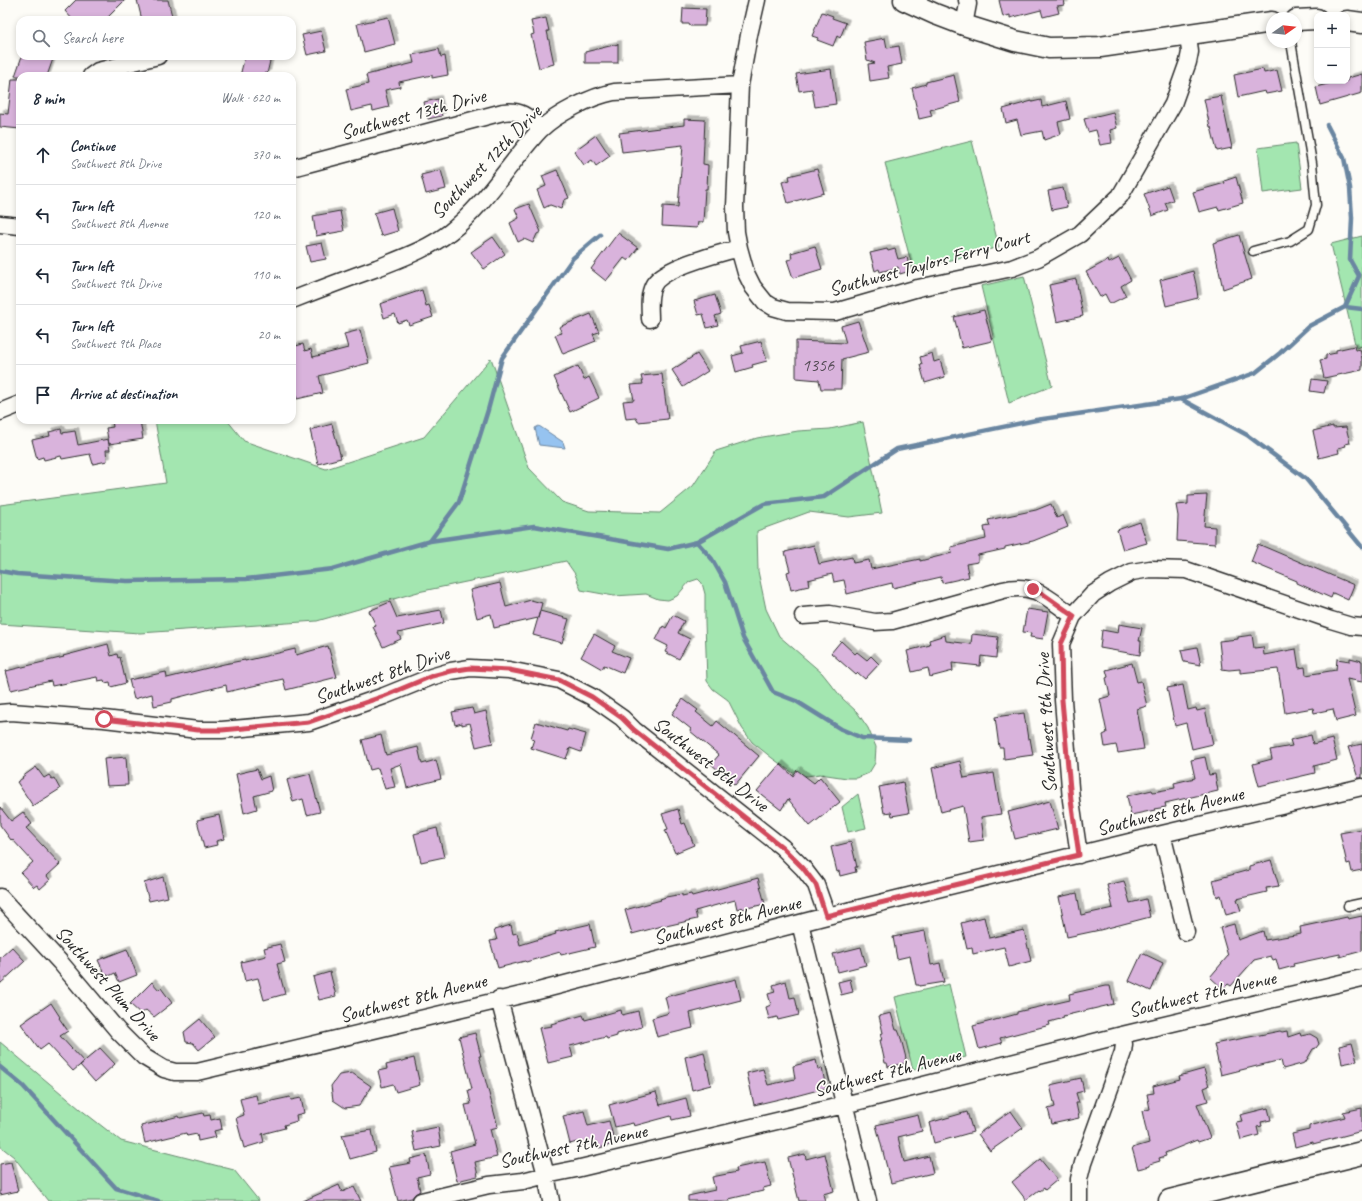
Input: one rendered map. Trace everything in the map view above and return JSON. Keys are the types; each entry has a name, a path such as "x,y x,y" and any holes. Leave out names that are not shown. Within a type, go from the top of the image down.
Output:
{"main road":[{"path":"1170,1201 1362,1153"}],"street":[{"name":"Southwest Taylors Ferry Court","path":"757,0 740,85 735,207 736,232 746,273 752,287 765,302 773,307 787,311 835,312 918,288 1012,268 1038,258 1080,234 1102,215 1120,196 1173,104 1188,62 1190,52 1188,34"},
{"path":"904,0 964,26 1015,41 1049,48 1100,46 1266,23"},
{"path":"964,26 968,4 967,0"},
{"path":"1302,20 1314,19"},
{"path":"1350,21 1362,23"},
{"path":"97,72 142,60"},
{"name":"Southwest 12th Drive","path":"296,298 433,244 450,232 467,216 541,129 569,109 601,94 614,92 740,85"},
{"name":"Southwest 13th Drive","path":"296,167 503,112 516,111 530,119 541,129"},
{"path":"0,224 16,226"},
{"path":"650,320 650,296 652,286 662,276 673,269 692,262 739,248"},
{"path":"0,412 16,406"},
{"name":"Southwest 9th Drive","path":"1079,855 1071,800 1062,700 1061,644 1074,616 1093,594 1110,583 1132,572 1150,569 1186,570 1331,620 1351,626 1362,627"},
{"path":"803,616 830,614 875,622 892,621 1013,587 1033,589 1043,594 1074,616"},
{"name":"Southwest 8th Drive","path":"0,713 11,712 104,719 198,730 222,730 309,722 384,696 432,676 470,668 509,670 559,680 592,697 622,718 634,730 782,847 803,868 816,885 826,916"},
{"name":"Southwest 8th Avenue","path":"197,1072 499,999 538,991 826,916 1362,787"},
{"path":"1162,834 1186,932"},
{"name":"Southwest Plum Drive","path":"0,898 22,920 132,1046 144,1057 164,1069 175,1072 197,1072"},
{"path":"800,923 868,1201"},
{"name":"Southwest 7th Avenue","path":"421,1201 489,1185 523,1181 576,1169 844,1105 1122,1035 1362,978"},
{"path":"499,999 546,1175 551,1201"},
{"path":"1079,1201 1079,1179 1083,1163 1123,1052 1124,1044 1122,1035"}],"lane":[{"path":"1253,251 1290,241 1309,229 1316,205 1312,163 1291,48"},
{"path":"1348,906 1362,903"}],"green space":[{"path":"972,141 999,247 913,270 885,163"},
{"path":"1296,143 1302,188 1263,193 1258,148"},
{"path":"1362,236 1362,346 1356,348 1331,244"},
{"path":"1024,276 1052,386 1009,403 981,286"},
{"path":"491,358 529,468 562,502 589,511 660,513 693,486 716,451 757,438 798,431 830,429 863,422 882,513 849,517 809,512 757,531 758,571 766,609 779,636 822,673 842,698 857,712 868,728 876,747 875,763 869,773 857,778 847,778 820,774 807,776 793,773 752,742 742,728 728,700 713,689 707,681 705,594 702,583 698,579 689,582 677,596 668,600 658,599 646,594 614,596 581,590 575,574 566,561 418,592 317,621 140,633 0,624 0,505 166,483 156,424 230,424 244,441 326,469 424,437"},
{"path":"858,794 866,828 848,832 842,807"},
{"path":"949,984 966,1057 913,1070 895,997"},
{"path":"0,1042 121,1141 234,1170 259,1201 48,1201 14,1157 0,1146"}],"water":[{"path":"539,426 563,442 565,448 539,445 535,428"}],"building":[{"path":"76,0 125,0 109,16 69,16 65,11"},
{"path":"137,0 168,0 172,16 141,16"},
{"path":"999,0 1064,0 1065,5 1057,6 1059,13 1043,17 1041,10 1010,18 1010,15 1003,17"},
{"path":"683,8 706,9 705,26 690,26 689,24 682,24"},
{"path":"822,12 833,16 832,18 846,23 840,38 837,36 833,46 817,40 818,38 812,36"},
{"path":"388,17 395,44 364,52 357,24"},
{"path":"546,18 549,31 547,31 554,64 539,68 531,35 534,34 531,21"},
{"path":"321,31 326,51 307,55 302,35"},
{"path":"885,38 887,48 899,46 902,64 887,67 889,78 870,81 868,64 875,63 867,60 864,42"},
{"path":"618,44 618,63 585,63 585,52"},
{"path":"439,49 441,57 445,56 448,75 432,78 432,75 399,82 400,87 385,90 389,107 373,111 372,106 351,111 346,89 368,84 366,75 414,63 412,55"},
{"path":"21,60 53,60 48,72 16,72"},
{"path":"244,60 270,61 267,72 241,72"},
{"path":"831,69 836,104 815,107 812,89 799,91 796,74"},
{"path":"1263,69 1264,73 1277,70 1282,91 1266,94 1265,91 1238,97 1234,75"},
{"path":"1362,74 1362,93 1320,105 1316,87 1328,84 1350,84 1350,77"},
{"path":"954,75 960,102 930,110 932,116 919,119 912,88 926,84 926,82"},
{"path":"12,79 16,79 16,129 0,127 0,113 8,114"},
{"path":"1221,96 1232,148 1217,151 1204,99"},
{"path":"438,99 442,116 428,119 424,102"},
{"path":"1041,100 1042,107 1066,101 1070,119 1058,122 1061,134 1044,140 1042,131 1021,135 1017,120 1006,123 1003,109"},
{"path":"1113,112 1117,128 1110,130 1112,143 1100,145 1096,130 1088,132 1084,119"},
{"path":"684,119 705,120 703,164 708,165 707,189 705,189 703,222 698,222 697,228 662,226 663,206 678,207 683,145 622,152 619,133 684,125"},
{"path":"596,135 610,156 596,166 592,160 584,165 574,151"},
{"path":"817,169 824,193 788,203 782,182 790,180 789,176"},
{"path":"441,170 446,189 426,194 421,175"},
{"path":"557,170 569,198 564,200 561,209 550,205 544,208 537,190 546,186 542,176"},
{"path":"1236,177 1243,203 1219,210 1218,207 1199,212 1193,192 1225,183 1224,181"},
{"path":"1168,186 1173,200 1165,203 1168,210 1152,216 1144,194"},
{"path":"1063,188 1067,207 1052,210 1048,191"},
{"path":"529,204 541,232 537,234 533,243 524,239 518,242 510,223 519,218 515,209"},
{"path":"392,208 398,231 381,236 374,213"},
{"path":"340,211 344,231 316,236 313,216"},
{"path":"618,233 638,248 628,261 624,258 606,281 591,269"},
{"path":"1239,235 1252,279 1223,289 1213,243"},
{"path":"493,237 505,254 484,269 471,252"},
{"path":"322,243 326,259 310,262 306,246"},
{"path":"815,246 822,269 793,278 787,260 792,259 791,253"},
{"path":"887,249 888,251 895,249 898,259 907,257 910,271 900,274 898,267 880,272 879,269 875,271 870,253"},
{"path":"1119,258 1131,280 1121,286 1126,296 1110,304 1105,294 1100,297 1086,272 1108,260 1109,263"},
{"path":"1193,271 1198,298 1166,306 1160,280"},
{"path":"1076,279 1083,316 1057,322 1049,285"},
{"path":"422,290 426,306 429,305 433,317 409,325 407,320 398,323 395,314 384,318 380,304"},
{"path":"715,295 721,314 715,316 718,325 707,328 703,314 698,315 694,301"},
{"path":"984,310 992,341 962,348 954,317"},
{"path":"591,314 599,332 593,334 596,341 563,354 555,335 562,333 559,327"},
{"path":"858,321 869,352 842,359 841,389 821,389 819,380 796,378 796,341 846,343 841,326"},
{"path":"360,330 369,363 319,376 323,393 297,399 296,346 303,344 305,351 311,349 313,357 348,348 344,334"},
{"path":"761,341 767,361 752,365 753,367 736,372 732,356 743,353 741,346"},
{"path":"1354,346 1355,350 1360,349 1362,370 1324,378 1320,360 1326,359 1326,355 1336,353 1336,350"},
{"path":"932,353 934,362 940,360 945,377 925,383 920,365 922,365 920,357"},
{"path":"697,354 708,371 683,387 672,370"},
{"path":"578,366 584,380 589,377 599,398 570,412 554,377"},
{"path":"662,374 668,419 638,422 636,418 626,419 623,401 634,400 631,385 643,384 641,376"},
{"path":"1312,379 1327,381 1324,393 1310,391"},
{"path":"113,424 141,424 143,439 109,444 106,428 113,427"},
{"path":"332,424 341,458 318,464 310,430"},
{"path":"1333,426 1333,428 1346,427 1350,443 1345,444 1346,446 1338,448 1339,453 1319,458 1313,431"},
{"path":"61,429 62,433 75,431 78,445 108,439 110,450 106,450 107,461 93,464 90,454 62,459 61,456 44,460 43,457 37,459 32,440 50,436 49,432"},
{"path":"1207,495 1204,526 1215,527 1215,544 1177,541 1178,516 1176,505 1188,504 1188,496"},
{"path":"1051,504 1057,518 1063,515 1068,527 1033,541 978,555 978,562 966,564 969,577 942,583 941,577 893,588 892,583 847,594 844,580 834,582 832,574 808,580 809,586 791,590 787,572 790,571 785,552 814,545 819,564 852,557 853,563 869,560 871,569 920,559 920,561 952,553 951,547 986,539 984,527 990,526 988,520 1036,510"},
{"path":"1140,522 1147,543 1123,550 1117,530"},
{"path":"1258,544 1354,585 1348,600 1333,593 1331,598 1297,583 1297,581 1251,562"},
{"path":"500,583 506,607 531,600 542,603 538,618 494,628 491,614 477,618 470,590"},
{"path":"390,602 397,618 441,610 444,623 398,633 401,639 383,647 373,627 376,626 369,611"},
{"path":"1027,609 1048,612 1043,639 1030,637 1031,633 1023,632"},
{"path":"540,611 569,619 562,643 533,635"},
{"path":"673,615 684,621 678,633 690,639 679,659 665,652 668,646 656,640 663,626 666,628"},
{"path":"1119,624 1142,628 1139,641 1141,641 1140,655 1100,648 1102,630 1118,633"},
{"path":"594,634 615,646 612,651 629,658 623,673 604,665 602,669 581,657"},
{"path":"972,634 998,637 996,658 981,656 980,666 952,663 953,671 930,677 928,668 912,672 907,651 930,645 929,640 945,635 946,641 971,644"},
{"path":"1252,635 1254,648 1263,647 1264,655 1296,649 1299,668 1305,667 1306,675 1336,670 1337,659 1350,661 1350,658 1362,661 1362,682 1347,679 1356,716 1336,721 1333,709 1314,713 1313,708 1285,713 1278,669 1240,673 1240,669 1222,669 1219,641 1238,639 1238,637"},
{"path":"841,641 855,654 857,652 867,660 871,656 879,664 865,679 858,673 856,675 831,653"},
{"path":"108,644 111,656 117,654 118,658 120,657 126,683 111,687 110,682 105,683 104,680 98,681 97,677 52,686 51,681 11,690 6,671 64,657 63,656"},
{"path":"328,646 337,677 286,690 283,679 227,692 226,685 172,699 172,702 154,706 152,694 134,699 129,680 166,672 167,678 295,649 296,655"},
{"path":"1197,647 1201,665 1184,662 1181,650"},
{"path":"1132,663 1137,682 1141,681 1147,706 1137,709 1144,749 1118,753 1116,745 1105,747 1103,735 1107,733 1100,699 1110,696 1106,678 1108,677 1106,670"},
{"path":"1183,685 1188,710 1196,708 1197,711 1205,709 1213,744 1192,749 1186,723 1175,726 1167,688"},
{"path":"683,699 698,710 696,712 713,726 717,721 759,756 735,785 711,764 719,755 672,714"},
{"path":"472,708 474,714 486,711 493,743 476,747 470,723 455,725 452,712"},
{"path":"1024,713 1028,739 1030,738 1033,755 1004,759 1003,747 999,747 995,717"},
{"path":"536,722 567,731 568,729 586,734 581,752 570,748 566,759 531,748 534,739 531,738"},
{"path":"381,735 386,755 418,747 422,764 436,760 441,779 407,788 401,764 390,768 395,787 385,789 378,768 370,770 362,740"},
{"path":"1311,735 1313,744 1332,739 1337,760 1314,766 1315,773 1259,786 1253,764 1272,759 1270,750 1292,746 1290,740"},
{"path":"1362,744 1362,778 1358,778 1348,747"},
{"path":"126,757 128,785 107,786 104,759"},
{"path":"1205,757 1209,775 1215,774 1218,791 1165,803 1166,807 1131,815 1127,796 1152,790 1153,792 1175,788 1174,783 1195,778 1191,760"},
{"path":"960,761 964,778 994,773 1001,814 981,817 984,840 969,842 963,806 941,812 932,768"},
{"path":"780,764 793,776 797,770 814,783 820,777 840,802 810,826 788,799 781,810 757,791"},
{"path":"36,767 44,778 49,775 52,779 54,778 60,789 33,806 17,782"},
{"path":"257,769 261,779 269,776 272,791 254,796 257,809 244,813 236,774"},
{"path":"310,774 320,812 307,815 303,799 293,802 287,780"},
{"path":"903,782 909,813 892,816 891,812 884,813 879,787"},
{"path":"1050,801 1058,829 1015,839 1008,812"},
{"path":"0,807 11,821 23,812 32,824 26,828 60,864 47,876 50,880 40,889 37,885 34,887 21,873 33,862 12,839 11,840 0,825"},
{"path":"678,809 682,824 685,823 694,845 675,853 665,830 668,829 662,814"},
{"path":"219,815 224,839 216,841 217,845 204,848 197,820"},
{"path":"437,828 444,857 421,862 414,834"},
{"path":"1362,829 1362,870 1352,872 1350,863 1347,864 1340,833"},
{"path":"851,842 857,867 855,867 856,872 840,876 839,871 837,872 831,847"},
{"path":"1271,860 1279,886 1266,888 1267,892 1237,899 1241,911 1226,915 1221,895 1217,897 1213,880 1249,870 1249,866"},
{"path":"163,877 168,897 149,901 144,883"},
{"path":"758,878 765,904 737,909 735,900 695,911 697,919 632,934 625,910 661,900 660,899 666,897 682,894 682,896 691,894 692,896"},
{"path":"1124,881 1130,903 1146,899 1150,917 1067,937 1059,897 1077,893 1081,915 1113,908 1107,885"},
{"path":"1362,916 1362,951 1340,957 1340,954 1293,964 1294,966 1279,970 1276,959 1273,960 1271,956 1254,960 1231,986 1228,984 1223,989 1210,977 1228,956 1220,928 1234,924 1238,940 1263,931 1265,940 1301,934 1300,927 1347,917 1348,919"},
{"path":"984,917 989,938 1024,930 1031,961 1009,967 1004,947 973,954 972,948 967,949 961,923"},
{"path":"590,924 595,947 561,955 560,952 498,968 490,941 497,940 494,930 511,925 513,934 517,933 520,945 556,934 555,932"},
{"path":"925,931 931,965 940,963 944,982 919,986 916,985 910,956 897,959 893,937"},
{"path":"280,944 285,962 277,964 285,994 264,1000 258,978 245,981 241,962 266,956 264,948"},
{"path":"12,947 25,961 0,984 0,958"},
{"path":"861,947 866,965 838,972 833,954"},
{"path":"127,949 137,975 119,982 115,973 109,976 105,975 98,960"},
{"path":"1142,953 1163,963 1151,991 1129,981"},
{"path":"330,972 336,996 319,1000 313,977"},
{"path":"736,979 741,1000 690,1013 693,1028 657,1037 652,1018 669,1013 665,997"},
{"path":"850,979 853,992 841,995 838,982"},
{"path":"786,981 790,998 795,997 799,1015 778,1020 777,1017 769,1019 766,1007 771,1005 768,994 775,992 773,985"},
{"path":"152,982 159,990 161,988 172,1003 154,1017 146,1010 141,1014 130,1004"},
{"path":"1110,986 1114,1004 1063,1016 1064,1018 1049,1022 1050,1025 1000,1038 1002,1043 979,1049 973,1026 1017,1014 1017,1012 1070,1000 1069,994"},
{"path":"51,1003 68,1031 60,1036 84,1062 73,1071 48,1044 40,1050 21,1024"},
{"path":"621,1010 622,1015 638,1011 642,1027 617,1034 617,1036 607,1039 606,1037 570,1046 573,1057 548,1063 539,1028 552,1026 551,1024 583,1015 585,1020"},
{"path":"891,1013 896,1030 898,1030 900,1035 906,1063 888,1067 887,1063 885,1063 880,1040 882,1040 880,1034 883,1033 879,1016"},
{"path":"200,1019 215,1037 199,1050 193,1043 186,1042 184,1032"},
{"path":"1280,1031 1287,1031 1288,1037 1300,1033 1301,1036 1310,1034 1317,1038 1319,1044 1313,1049 1305,1063 1283,1069 1281,1060 1221,1075 1214,1044"},
{"path":"475,1033 481,1056 479,1056 498,1127 490,1129 497,1157 475,1162 478,1176 457,1181 450,1151 475,1144 465,1105 471,1104 468,1090 472,1089 459,1037"},
{"path":"1352,1043 1357,1061 1342,1064 1339,1046"},
{"path":"100,1048 115,1064 95,1082 80,1065"},
{"path":"704,1052 711,1085 692,1090 685,1057"},
{"path":"414,1058 420,1085 396,1092 393,1084 382,1087 378,1071 387,1069 386,1065"},
{"path":"816,1060 818,1069 822,1068 826,1088 754,1105 747,1073 763,1069 768,1085 795,1079 793,1066"},
{"path":"1204,1069 1209,1086 1204,1088 1208,1101 1197,1104 1210,1138 1198,1142 1197,1140 1165,1153 1166,1156 1159,1158 1160,1161 1150,1164 1150,1166 1138,1169 1132,1148 1149,1143 1142,1111 1150,1109 1147,1094 1154,1093 1153,1086 1180,1079 1179,1076"},
{"path":"352,1073 371,1086 359,1106 345,1108 333,1100 331,1086 339,1075"},
{"path":"1081,1078 1084,1091 1076,1093 1079,1103 1076,1103 1079,1118 1052,1124 1048,1109 1055,1107 1050,1085"},
{"path":"656,1092 660,1105 686,1098 690,1116 672,1120 671,1116 634,1126 633,1123 615,1127 609,1105"},
{"path":"256,1095 258,1104 290,1097 291,1100 301,1098 304,1113 296,1115 297,1121 284,1125 285,1128 262,1134 264,1142 244,1148 236,1118 244,1115 240,1099"},
{"path":"1268,1108 1271,1120 1261,1122 1262,1126 1257,1127 1259,1135 1241,1140 1236,1122 1242,1121 1240,1115"},
{"path":"1362,1108 1362,1131 1313,1144 1313,1142 1295,1147 1292,1134 1309,1130 1309,1126 1345,1117 1343,1112"},
{"path":"584,1111 588,1126 609,1121 615,1144 599,1148 597,1142 579,1146 577,1142 570,1144 563,1116"},
{"path":"1011,1111 1023,1128 990,1151 978,1134"},
{"path":"967,1112 973,1132 934,1143 929,1123"},
{"path":"203,1113 204,1116 210,1115 211,1120 220,1118 222,1129 214,1131 216,1137 198,1141 197,1134 187,1136 186,1133 145,1143 141,1126 179,1116 180,1118"},
{"path":"918,1115 922,1131 898,1137 904,1162 929,1156 933,1173 891,1183 876,1125"},
{"path":"438,1127 441,1146 416,1151 412,1132"},
{"path":"372,1130 376,1152 350,1159 342,1135"},
{"path":"805,1154 806,1159 825,1154 834,1191 823,1194 825,1201 799,1201 788,1158"},
{"path":"426,1155 430,1174 417,1177 420,1191 412,1198 398,1201 389,1167 411,1163 410,1159"},
{"path":"1040,1159 1057,1180 1045,1190 1044,1188 1040,1191 1039,1190 1026,1200 1012,1182"},
{"path":"11,1162 18,1191 0,1195 0,1164"},
{"path":"765,1162 771,1186 763,1188 763,1191 729,1199 730,1201 688,1201 688,1196 715,1190 712,1177 737,1172 736,1168"},
{"path":"339,1185 342,1192 354,1187 361,1201 303,1201"}],"waterway":[{"path":"1327,125 1344,158 1350,188 1352,218 1350,260 1359,276 1345,307"},
{"path":"430,541 459,502 488,410 502,358 573,258 600,235"},
{"path":"0,571 17,574 127,581 246,579 333,569 430,541 534,526 668,549 697,542 764,504 824,497 897,449 1036,420 1181,399 1255,373 1280,353 1309,326 1345,307 1362,309"},
{"path":"1181,399 1247,435 1306,479 1362,547"},
{"path":"697,542 712,559 725,582 743,638 773,692 796,701 841,729 862,738 909,740"},
{"path":"0,1067 23,1086 116,1188 158,1201"}],"route":[{"path":"104,719 198,730 222,730 309,722 384,696 432,676 470,668 509,670 559,680 592,697 622,718 634,730 782,847 803,868 816,885 826,916 1079,855 1071,800 1062,700 1061,644 1074,616 1043,594 1033,589"}]}
